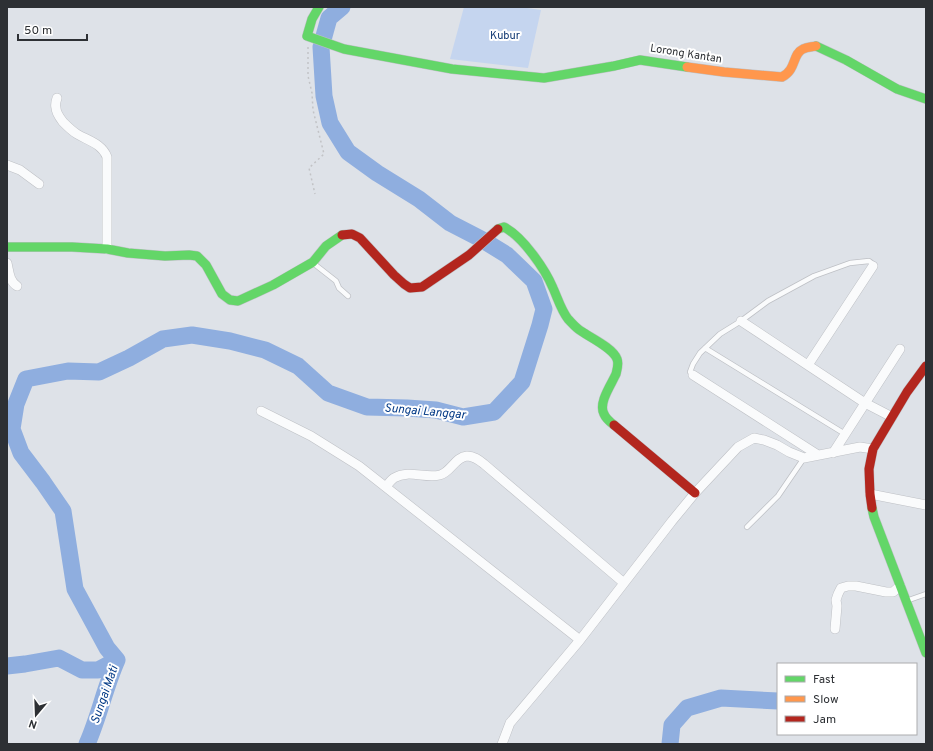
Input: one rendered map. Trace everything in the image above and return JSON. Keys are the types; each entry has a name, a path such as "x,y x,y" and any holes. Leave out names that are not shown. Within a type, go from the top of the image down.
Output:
{"street":[{"path":"310,37 312,19 319,7"},
{"name":"Lorong Kantan","path":"310,37 344,49 452,69 544,78 640,60 724,72 782,77 787,75 792,69 798,52 804,48 816,46 846,60 897,89 926,99"},
{"path":"56,98 58,116 68,128 90,140 105,153 107,157 107,249"},
{"path":"7,165 20,170 39,184"},
{"path":"7,247 72,247 107,249 128,253 165,256 196,256 206,265 222,294 230,300 238,301 297,272 312,262 326,246 342,235 352,234 360,238 404,284 410,288 417,288 422,287 470,255 498,229 508,229 540,263 564,313 571,323 582,332 612,351 618,359 616,372 602,402 603,414 608,420 695,493"},
{"path":"7,263 10,278 13,284 17,286"},
{"path":"808,365 874,266"},
{"path":"741,321 865,403 892,417"},
{"path":"833,453 900,349"},
{"path":"926,366 920,378 892,417 874,449 869,469 870,494 874,517 926,653"},
{"path":"693,375 818,455"},
{"path":"261,411 311,436 360,466 580,640"},
{"path":"502,744 510,723 580,640 695,493 738,447 754,438 777,445 804,458 860,447 874,449"},
{"path":"386,487 394,478 406,474 433,476 442,474 462,457 474,457 624,583"},
{"path":"870,494 926,505"},
{"path":"836,629 836,600 841,588 856,586 893,592 900,586"}],"lane":[{"path":"693,375 690,372 691,367 705,348 720,334 768,301 814,276 850,263 869,261 874,266"},
{"path":"312,262 336,282 339,288 348,296"},
{"path":"705,348 845,434"},
{"path":"747,527 778,496 804,458"},
{"path":"906,601 926,594"}],"path":[{"path":"310,37 308,50 308,76 312,93 313,110 324,154 309,168 315,194"}],"green space":[{"name":"Kubur","path":"464,7 520,7 541,10 528,68 450,59"}],"waterway":[{"name":"Sungai Langgar","path":"87,744 117,660 107,648 75,589 63,511 21,453 12,429 16,404 26,379 68,371 99,372 129,358 163,339 192,335 230,341 265,350 298,366 328,393 367,407 436,410 463,417 494,412 522,382 544,309 534,281 507,255 481,239 450,223 419,199 377,173 348,152 330,123 324,96 321,47 329,18 342,7"},
{"path":"7,666 59,658 82,670 98,670 117,660"},
{"name":"Sungai Mati","path":"670,744 672,725 687,708 721,698 777,701"}],"traffic: fast":[{"path":"319,7 312,19 307,36 344,49 452,69 544,78 640,60 687,67"},
{"path":"816,46 846,60 897,89 926,99"},
{"path":"498,229 504,227 519,238 533,254 549,280 561,308 568,319 579,330 606,347 615,355 618,361 616,374 608,389 603,405 604,414 614,425"},
{"path":"7,247 72,247 107,249 128,253 165,256 197,256 206,265 222,294 230,300 238,301 273,285 313,262 326,246 342,235"},
{"path":"872,508 874,517 926,653"}],"traffic: slow":[{"path":"687,67 782,77 790,70 797,54 800,51 805,48 816,46"}],"traffic: jam":[{"path":"342,235 352,234 360,238 394,275 410,288 422,287 469,255 498,229"},
{"path":"872,508 869,469 873,449 907,392 926,366"},
{"path":"614,425 695,493"}]}
